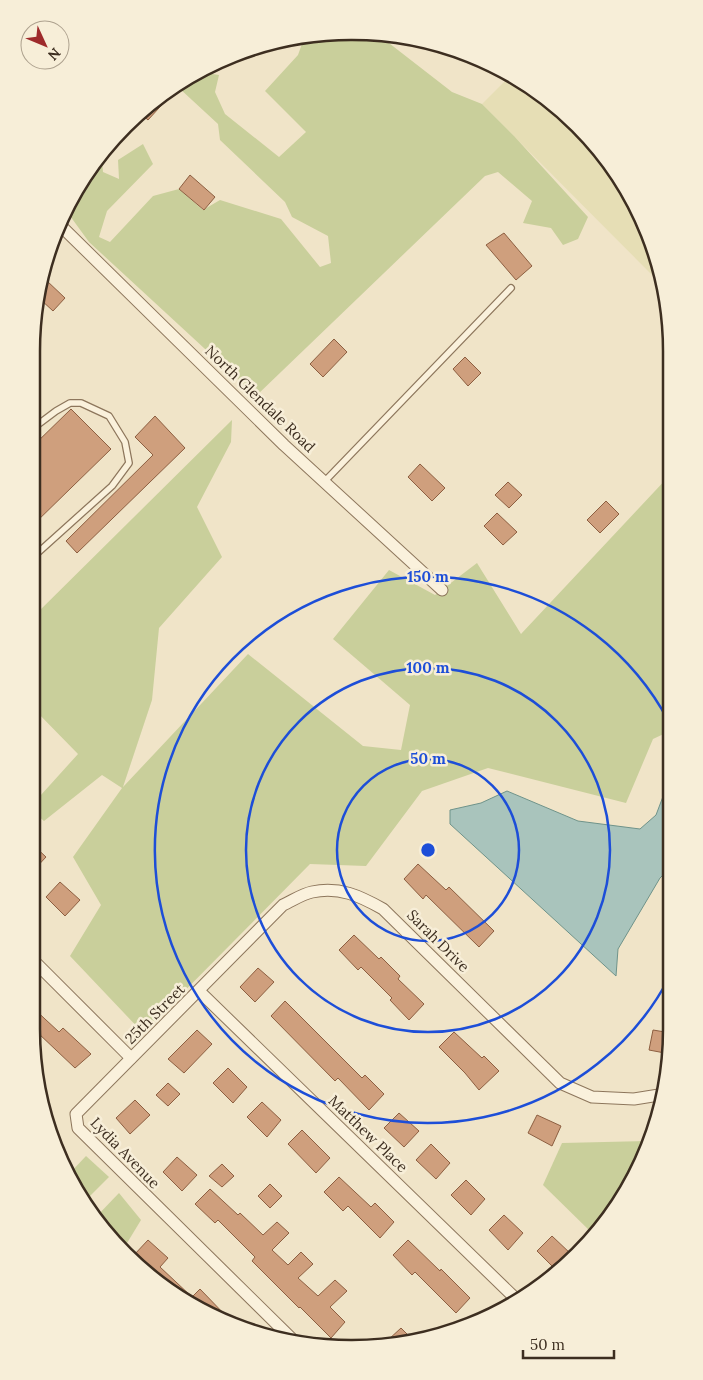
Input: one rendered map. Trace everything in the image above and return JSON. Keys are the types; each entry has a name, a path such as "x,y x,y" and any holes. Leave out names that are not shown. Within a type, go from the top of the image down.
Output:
{"street":[{"name":"North Glendale Road","path":"65,230 284,445 442,590"},
{"name":"Sarah Drive","path":"199,991 283,905 311,892 340,890 361,897 383,909 560,1083 592,1097 634,1099 655,1096"},
{"path":"40,967 132,1058"},
{"name":"25th Street","path":"132,1058 199,991"},
{"name":"Matthew Place","path":"199,991 512,1295"},
{"name":"Lydia Avenue","path":"132,1058 76,1114 78,1128 285,1333"}],"lane":[{"path":"325,482 511,288"},
{"path":"40,423 70,403 81,404 109,416 125,442 129,463 112,486 40,551"}],"shaded area":[{"path":"505,81 525,92 572,131 611,178 639,232 653,276 482,104"}],"green space":[{"path":"352,40 388,43 452,92 482,104 588,217 578,239 563,245 551,228 523,223 532,201 498,172 485,176 256,396 89,242 71,217 92,178 102,164 103,172 119,179 118,160 143,144 153,164 107,211 99,237 110,242 153,196 179,189 203,210 220,200 281,219 320,267 331,263 328,236 292,217 285,202 220,140 218,124 181,90 211,74 219,75 215,92 225,114 279,157 306,132 265,91 298,55 302,44 311,43"},
{"path":"232,420 231,442 197,507 222,557 159,628 152,700 123,787 248,654 363,746 401,750 410,705 333,639 389,570 435,595 477,563 521,634 663,482 663,734 653,739 626,803 488,768 422,791 366,866 310,864 143,1033 70,956 101,905 73,857 122,788 102,775 44,821 40,818 40,796 78,754 40,715 40,610"},
{"path":"642,1141 631,1166 611,1202 589,1230 543,1185 562,1143"},
{"path":"86,1156 109,1177 89,1197 74,1169"},
{"path":"119,1193 141,1220 126,1244 100,1213"}],"water":[{"path":"507,791 578,821 640,829 656,815 663,796 663,875 618,949 616,976 450,824 450,810 481,803"}],"building":[{"path":"164,103 148,120 145,118"},
{"path":"190,175 215,197 204,210 179,189"},
{"path":"504,233 532,266 516,280 486,245"},
{"path":"48,282 65,298 53,311 44,303"},
{"path":"334,339 347,352 323,377 310,364"},
{"path":"465,357 481,373 468,386 453,369"},
{"path":"71,409 111,449 40,518 40,439"},
{"path":"155,416 185,448 77,553 66,541 153,455 135,437"},
{"path":"420,464 445,488 432,501 408,477"},
{"path":"508,482 522,495 509,508 495,495"},
{"path":"606,501 619,514 600,533 587,520"},
{"path":"497,513 517,532 503,545 484,526"},
{"path":"40,851 46,857 40,863"},
{"path":"418,864 446,890 449,887 494,931 479,947 426,895 423,899 404,879"},
{"path":"60,882 80,900 65,916 46,897"},
{"path":"354,935 379,959 381,957 400,976 398,979 424,1004 409,1020 390,1000 392,998 361,967 358,970 339,950"},
{"path":"258,968 274,982 255,1002 240,987"},
{"path":"285,1001 362,1078 365,1075 384,1094 369,1110 338,1078 335,1081 271,1016"},
{"path":"40,1014 59,1032 63,1028 91,1054 75,1068 40,1035"},
{"path":"197,1030 212,1044 184,1073 168,1059"},
{"path":"653,1030 663,1032 662,1052 649,1050"},
{"path":"454,1032 482,1058 484,1056 499,1071 479,1090 439,1047"},
{"path":"228,1068 247,1087 233,1103 213,1083"},
{"path":"168,1083 180,1094 168,1106 156,1095"},
{"path":"135,1100 150,1115 130,1134 116,1118"},
{"path":"262,1102 281,1120 267,1137 247,1117"},
{"path":"399,1113 419,1131 404,1147 384,1128"},
{"path":"537,1115 561,1126 552,1146 528,1133"},
{"path":"302,1130 330,1158 316,1173 288,1144"},
{"path":"431,1144 450,1163 436,1179 416,1160"},
{"path":"177,1157 197,1175 182,1191 163,1172"},
{"path":"222,1164 234,1176 222,1187 209,1176"},
{"path":"339,1177 371,1207 375,1203 394,1222 380,1238 348,1206 343,1211 324,1192"},
{"path":"466,1180 485,1199 471,1215 451,1195"},
{"path":"270,1184 282,1196 270,1208 258,1196"},
{"path":"210,1189 238,1215 240,1213 263,1235 277,1222 289,1233 272,1250 288,1265 301,1252 313,1264 298,1278 318,1296 335,1280 347,1291 330,1307 345,1322 331,1338 252,1261 255,1257 218,1220 215,1223 195,1204"},
{"path":"504,1215 523,1233 508,1250 489,1230"},
{"path":"552,1236 569,1252 553,1267 537,1251"},
{"path":"148,1240 168,1258 160,1267 189,1294 162,1276 136,1253"},
{"path":"408,1240 470,1298 456,1313 415,1272 412,1275 393,1255"},
{"path":"200,1289 222,1311 193,1296"},
{"path":"401,1328 408,1335 392,1337"}]}
